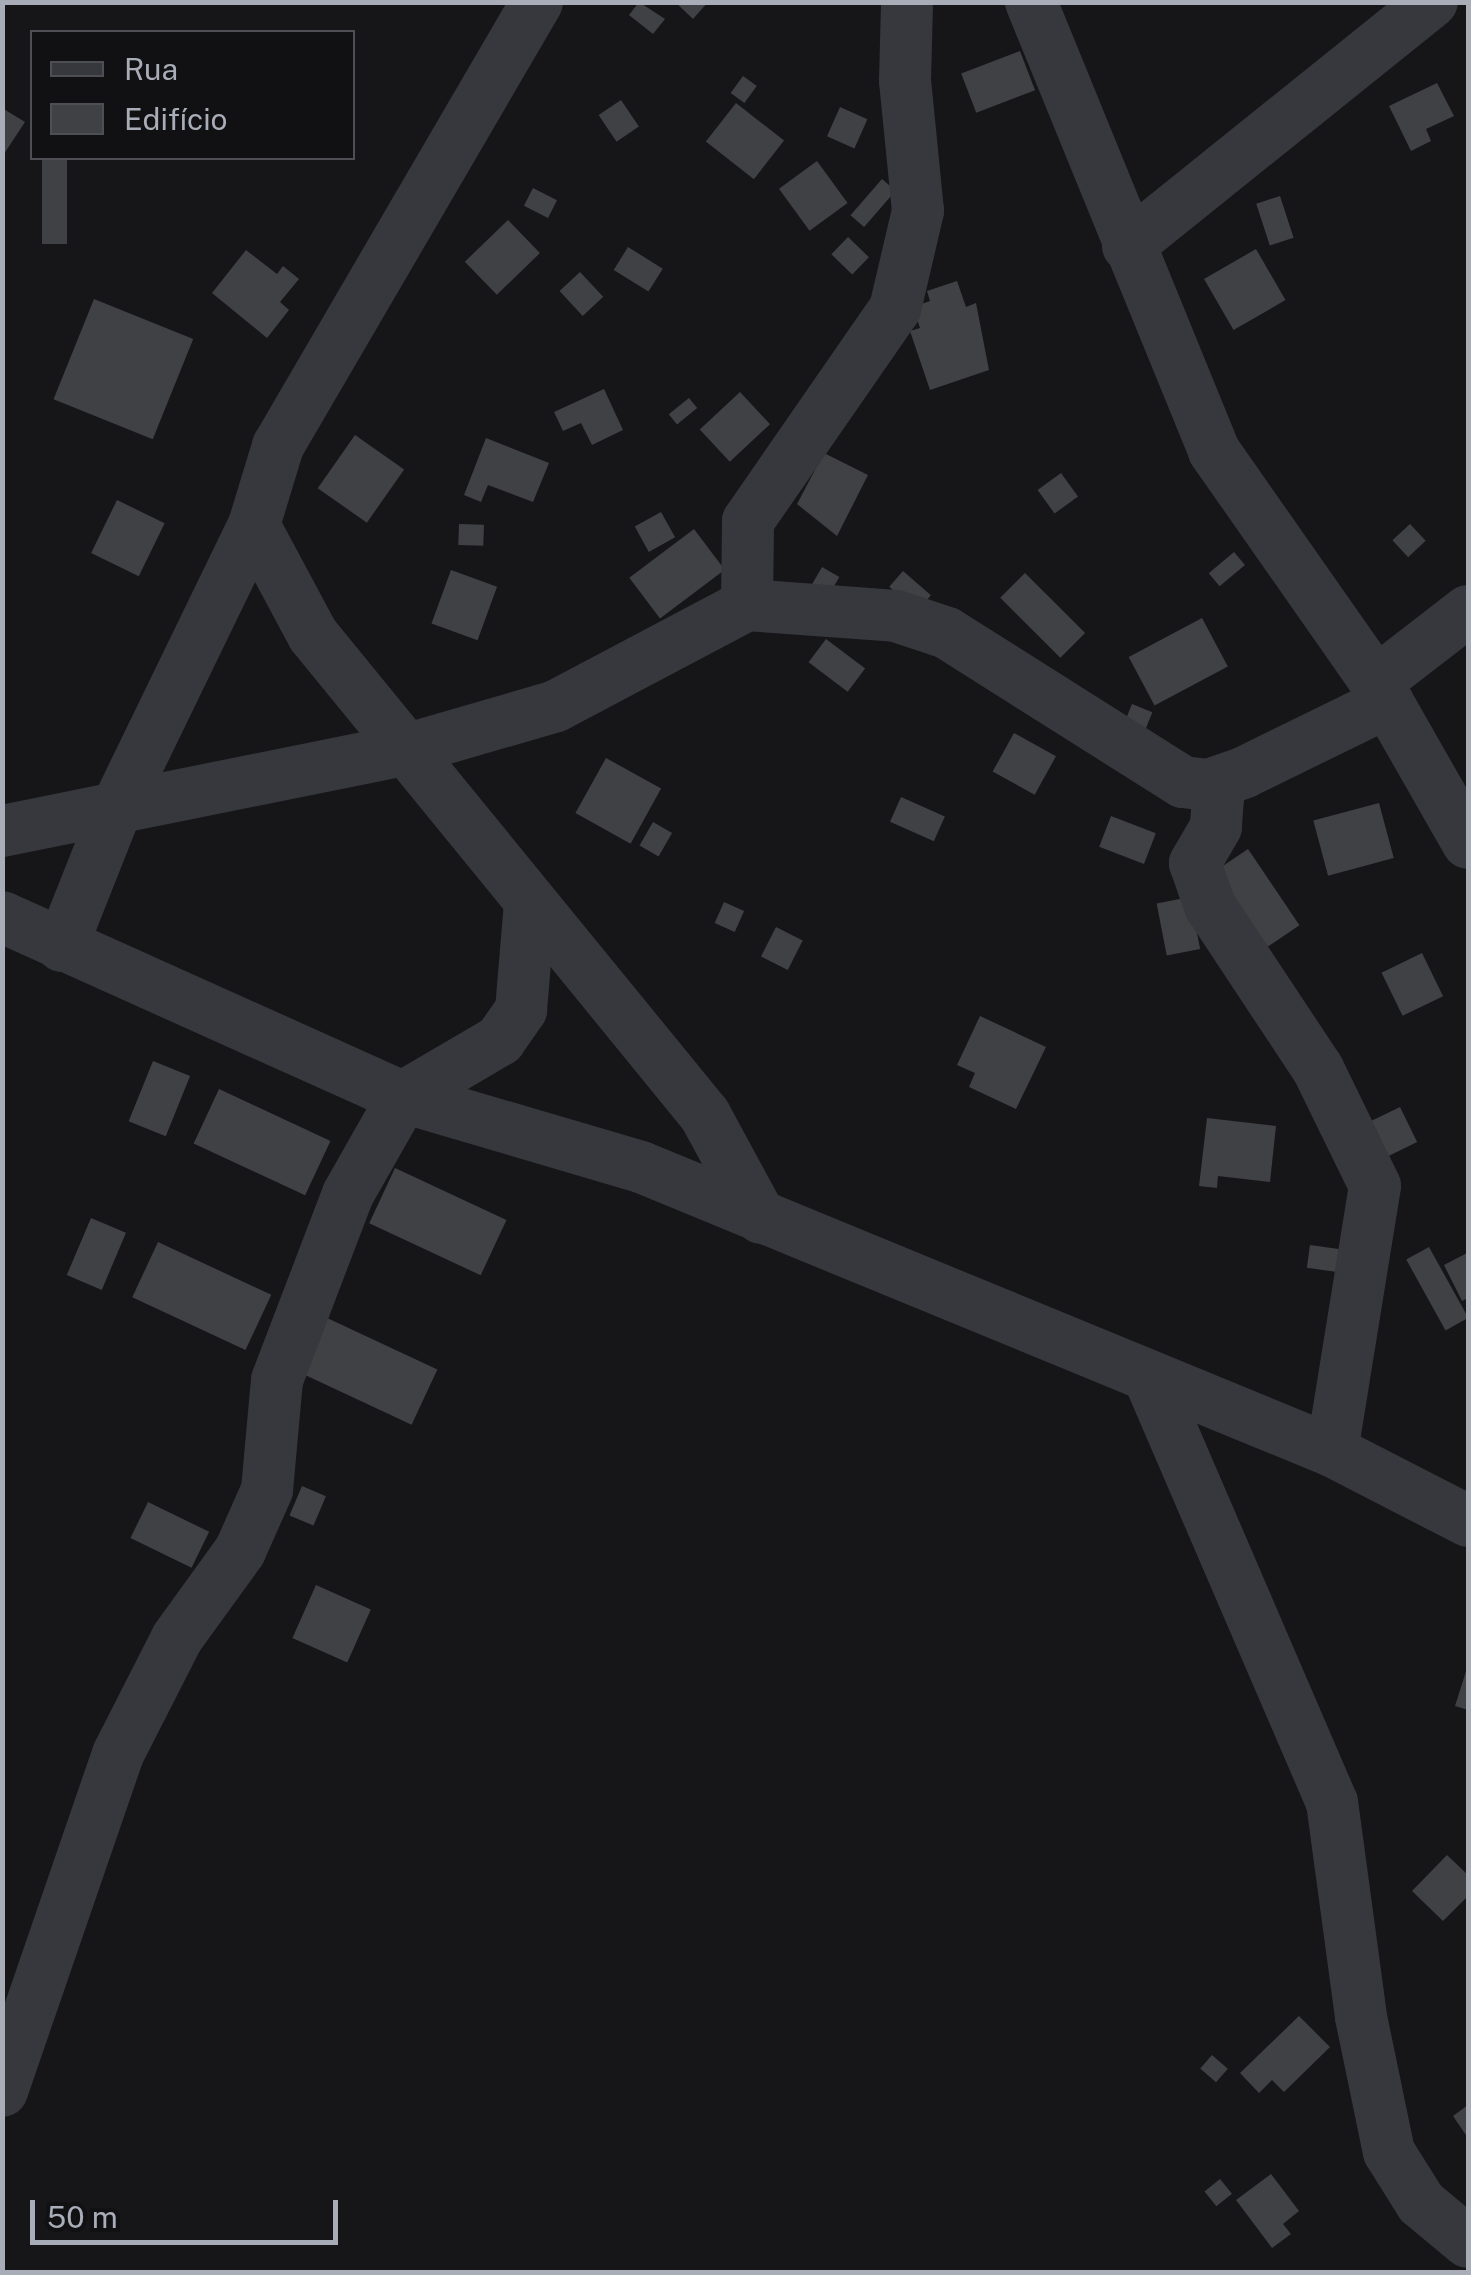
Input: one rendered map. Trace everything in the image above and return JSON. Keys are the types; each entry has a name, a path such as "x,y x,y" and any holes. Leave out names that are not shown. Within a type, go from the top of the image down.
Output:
{"street":[{"path":"62,946 117,807 254,525 278,446 537,2"},
{"path":"747,605 748,521 895,309 918,211 904,81 907,2"},
{"path":"1031,2 1214,452 1382,692 1468,843"},
{"path":"1128,246 1432,2"},
{"path":"254,525 313,635 706,1115 761,1218"},
{"path":"2,830 404,750 556,706 747,605 896,616 948,633 1183,782 1208,784 1382,692 1468,612"},
{"path":"1208,784 1218,797 1216,827 1195,863 1210,906 1318,1069 1375,1186 1332,1451"},
{"path":"2,2091 118,1754 177,1638 240,1551 267,1490 277,1380 297,1314 348,1194 402,1096 500,1040 521,1010 530,903"},
{"path":"2,916 402,1096 576,1144 1332,1451 1468,1520"},
{"path":"1150,1380 1332,1802 1361,2017 1389,2152 1421,2203 1468,2242"}],"building":[{"path":"639,2 665,19 653,34 629,15"},
{"path":"675,2 708,2 693,19"},
{"path":"1020,51 1035,90 976,113 961,74"},
{"path":"743,76 757,86 744,103 731,93"},
{"path":"1437,83 1454,116 1426,129 1431,141 1411,151 1389,106"},
{"path":"621,100 639,127 617,142 599,115"},
{"path":"736,103 784,141 754,179 706,142"},
{"path":"840,107 867,119 854,148 827,136"},
{"path":"2,108 25,122 2,157"},
{"path":"42,160 67,160 67,244 42,244"},
{"path":"817,161 848,203 810,231 779,189"},
{"path":"882,179 896,191 864,227 851,215"},
{"path":"533,188 557,200 548,218 524,206"},
{"path":"1280,196 1294,238 1270,246 1256,204"},
{"path":"508,220 540,253 497,295 465,262"},
{"path":"848,237 869,257 852,274 831,254"},
{"path":"628,247 663,269 648,292 614,270"},
{"path":"1256,249 1286,300 1234,330 1204,279"},
{"path":"246,250 277,274 283,266 299,279 280,302 289,310 267,338 212,293"},
{"path":"580,272 603,297 583,316 560,291"},
{"path":"957,281 966,307 976,303 989,370 930,390 910,331 920,328 913,307 930,301 927,291"},
{"path":"94,299 193,339 153,439 54,399"},
{"path":"604,389 623,430 592,445 581,423 563,431 554,412"},
{"path":"740,392 770,424 730,462 700,430"},
{"path":"689,398 697,408 677,424 669,414"},
{"path":"355,435 404,469 367,523 318,488"},
{"path":"486,438 549,463 533,502 488,485 481,502 464,495"},
{"path":"824,453 868,475 837,536 797,504"},
{"path":"1061,473 1078,496 1055,514 1038,490"},
{"path":"117,500 165,523 139,576 91,553"},
{"path":"661,512 675,537 649,552 635,527"},
{"path":"459,524 484,525 483,546 458,545"},
{"path":"1410,524 1426,541 1408,557 1392,540"},
{"path":"694,529 725,570 660,618 629,578"},
{"path":"1234,552 1245,565 1220,586 1209,573"},
{"path":"822,567 839,577 826,600 809,590"},
{"path":"451,570 497,587 478,640 432,624"},
{"path":"903,571 931,595 917,611 889,587"},
{"path":"1025,573 1085,633 1060,658 1000,598"},
{"path":"1202,618 1228,667 1155,706 1129,657"},
{"path":"826,639 865,668 848,692 809,662"},
{"path":"1132,704 1152,712 1146,729 1125,721"},
{"path":"1014,733 1056,756 1035,795 993,771"},
{"path":"606,758 661,789 631,844 575,813"},
{"path":"901,797 945,817 934,841 890,822"},
{"path":"1379,803 1394,858 1328,876 1313,821"},
{"path":"1111,816 1156,833 1144,864 1099,847"},
{"path":"653,822 672,833 659,856 640,845"},
{"path":"1248,849 1299,925 1260,952 1209,875"},
{"path":"1190,897 1200,949 1167,956 1157,903"},
{"path":"724,902 744,911 735,932 715,923"},
{"path":"776,927 803,941 788,970 761,956"},
{"path":"1422,953 1443,996 1403,1016 1382,973"},
{"path":"980,1016 1046,1047 1016,1109 969,1087 975,1073 957,1065"},
{"path":"153,1061 190,1076 166,1136 129,1121"},
{"path":"219,1089 330,1141 305,1195 194,1143"},
{"path":"1400,1107 1417,1142 1378,1161 1361,1126"},
{"path":"1207,1118 1276,1126 1270,1182 1218,1176 1217,1188 1199,1186"},
{"path":"395,1168 506,1220 481,1275 369,1223"},
{"path":"91,1218 126,1233 102,1290 67,1275"},
{"path":"158,1242 271,1295 246,1350 132,1297"},
{"path":"1310,1245 1339,1249 1336,1272 1307,1268"},
{"path":"1429,1247 1468,1317 1446,1330 1406,1260"},
{"path":"1467,1253 1468,1298 1462,1301 1444,1265"},
{"path":"325,1317 437,1369 412,1425 299,1372"},
{"path":"302,1486 326,1496 313,1526 289,1515"},
{"path":"148,1502 209,1532 192,1568 130,1538"},
{"path":"316,1585 371,1609 347,1662 292,1638"},
{"path":"1468,1665 1468,1710 1455,1706"},
{"path":"1447,1855 1468,1875 1468,1896 1443,1921 1412,1891"},
{"path":"1299,2016 1330,2047 1284,2092 1272,2080 1259,2093 1240,2073"},
{"path":"1212,2055 1228,2069 1216,2082 1200,2069"},
{"path":"1468,2105 1468,2138 1453,2116"},
{"path":"1271,2174 1299,2211 1283,2224 1291,2234 1272,2248 1236,2200"},
{"path":"1220,2179 1232,2194 1216,2206 1204,2192"}]}
